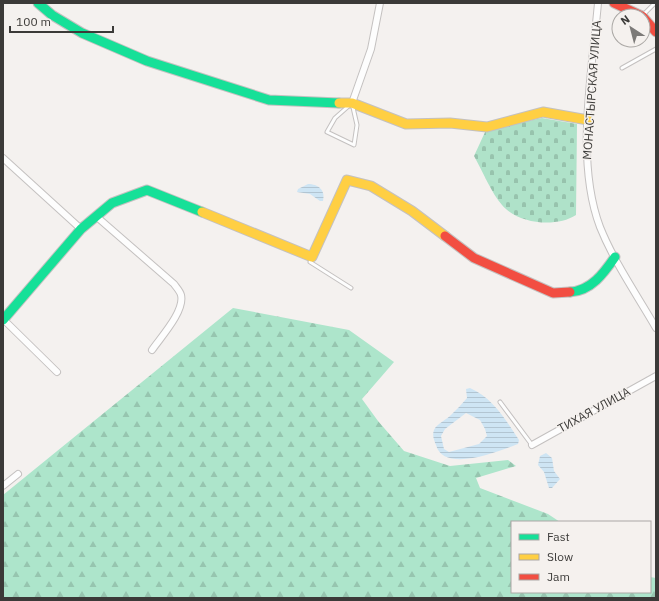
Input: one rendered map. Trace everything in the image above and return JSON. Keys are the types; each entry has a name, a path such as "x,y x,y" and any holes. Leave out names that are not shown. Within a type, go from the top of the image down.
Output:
{"street":[{"path":"38,3 52,15 82,33 147,61 226,88 269,100 352,103 406,124 450,123 487,126 543,112 588,120"},
{"path":"352,103 372,49 380,3"},
{"name":"МОНАСТЫРСКАЯ УЛИЦА","path":"598,3 588,120 587,170 600,226 615,257 656,328"},
{"path":"614,3 627,8"},
{"path":"3,158 81,228"},
{"path":"58,372 3,320 81,228 98,217 112,203 147,190 312,257 347,180 371,186 406,207 474,258 553,293 576,292 600,279 615,257"},
{"path":"98,217 174,284 181,293 182,303 177,315 152,350"},
{"name":"ТИХАЯ УЛИЦА","path":"532,445 656,376"},
{"path":"3,486 18,474"}],"lane":[{"path":"622,68 656,49"},
{"path":"352,103 357,126 354,145 327,132 335,118 352,103"},
{"path":"312,257 310,262 351,288"},
{"path":"500,402 532,445"}],"green space":[{"path":"542,118 577,124 576,215 558,222 548,223 527,220 509,211 502,205 495,195 474,156 486,130"},
{"path":"233,308 349,330 394,362 362,399 378,421 404,451 450,466 508,460 516,466 476,478 480,488 548,514 558,521 511,521 511,593 651,593 651,577 656,578 656,598 3,598 3,495"}],"water":[{"path":"308,184 318,186 320,188 324,197 323,201 320,201 310,194 297,192 298,189"},
{"path":"470,388 478,392 498,410 519,440 518,444 473,458 450,458 441,454 434,439 434,430 437,425 450,416 467,398 466,389","holes":["466,413 480,420 487,436 479,444 449,452 444,449 441,436 445,429"]},
{"path":"546,453 552,458 554,471 560,479 552,488 549,488 544,472 538,465 540,456"}],"traffic: fast":[{"path":"38,3 52,15 82,33 147,61 269,100 339,103"},
{"path":"3,320 81,229 112,203 147,190 202,212"},
{"path":"570,292 578,291 591,285 615,257"}],"traffic: slow":[{"path":"339,103 352,103 406,124 450,123 487,127 543,112 588,120"},
{"path":"202,212 312,257 347,180 371,186 412,211 445,236"}],"traffic: jam":[{"path":"614,3 625,8"},
{"path":"651,26 656,32"},
{"path":"445,236 474,258 553,293 570,292"}]}
